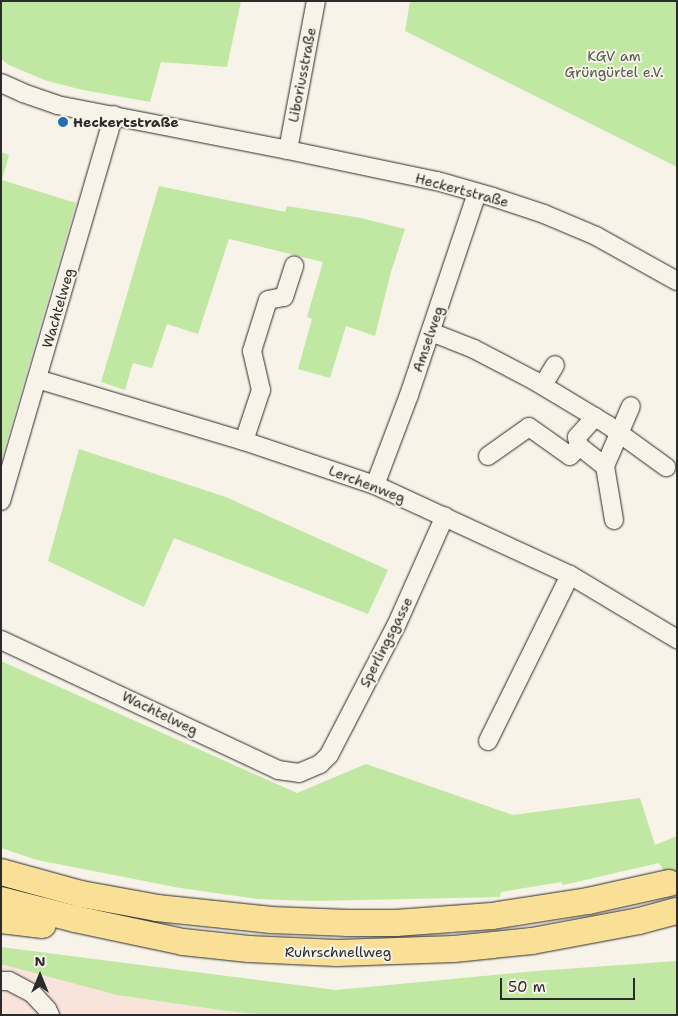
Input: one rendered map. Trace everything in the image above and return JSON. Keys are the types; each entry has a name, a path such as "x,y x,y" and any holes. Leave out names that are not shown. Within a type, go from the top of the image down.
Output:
{"highway":[{"name":"Ruhrschnellweg","path":"1,872 81,894 157,908 271,920 348,923 406,922 492,916 588,901 669,883"},
{"name":"Ruhrschnellweg","path":"1,900 84,921 183,942 259,950 327,953 454,949 577,934 677,911"},
{"path":"1,920 183,942"}],"street":[{"name":"Liboriusstraße","path":"288,150 316,1"},
{"name":"Heckertstraße","path":"1,83 23,94 57,105 436,181 477,193 544,214 596,236 677,282"},
{"name":"Wachtelweg","path":"1,501 114,115"},
{"name":"Amselweg","path":"376,485 431,332 477,193"},
{"path":"244,441 261,390 252,351 268,300 284,296 294,266"},
{"path":"431,332 474,349 535,386 595,417 666,467"},
{"path":"535,386 555,365"},
{"name":"Lerchenweg","path":"37,379 244,441 376,485 570,575 677,639"},
{"path":"614,520 605,466 631,406"},
{"path":"595,417 577,437 579,446 605,466"},
{"path":"488,456 529,426 570,456 579,446"},
{"name":"Sperlingsgasse","path":"320,764 328,755 396,626 445,516"},
{"path":"488,741 570,575"},
{"name":"Wachtelweg","path":"1,640 278,770 299,773 320,764"},
{"path":"1,981 9,981 33,994 47,1008 50,1015"}],"shaded area":[{"path":"4,963 117,995 227,1011 271,1015 1,1015 1,964"}],"green space":[{"path":"1,1 241,1 227,67 161,62 150,102 83,90 47,81 9,65 1,59"},
{"name":"KGV am Grüngürtel e.V.","path":"410,1 677,1 677,167 405,31"},
{"path":"1,152 9,155 2,180 76,203 1,460"},
{"path":"159,186 285,212 287,206 361,218 405,229 391,272 375,336 346,326 330,378 298,369 312,319 307,317 323,262 229,239 198,334 167,324 152,368 133,363 125,390 101,382"},
{"path":"79,449 226,497 388,570 368,614 174,538 144,607 48,561"},
{"path":"1,661 297,793 366,764 513,815 640,798 655,845 677,836 677,893 659,863 563,885 561,882 501,892 500,897 312,901 257,899 180,888 37,860 1,848"},
{"path":"1,947 336,990 536,971 677,961 677,1015 271,1015 227,1011 117,995 1,964"}],"place":[{"name":"Heckertstraße","path":"63,122"}]}
